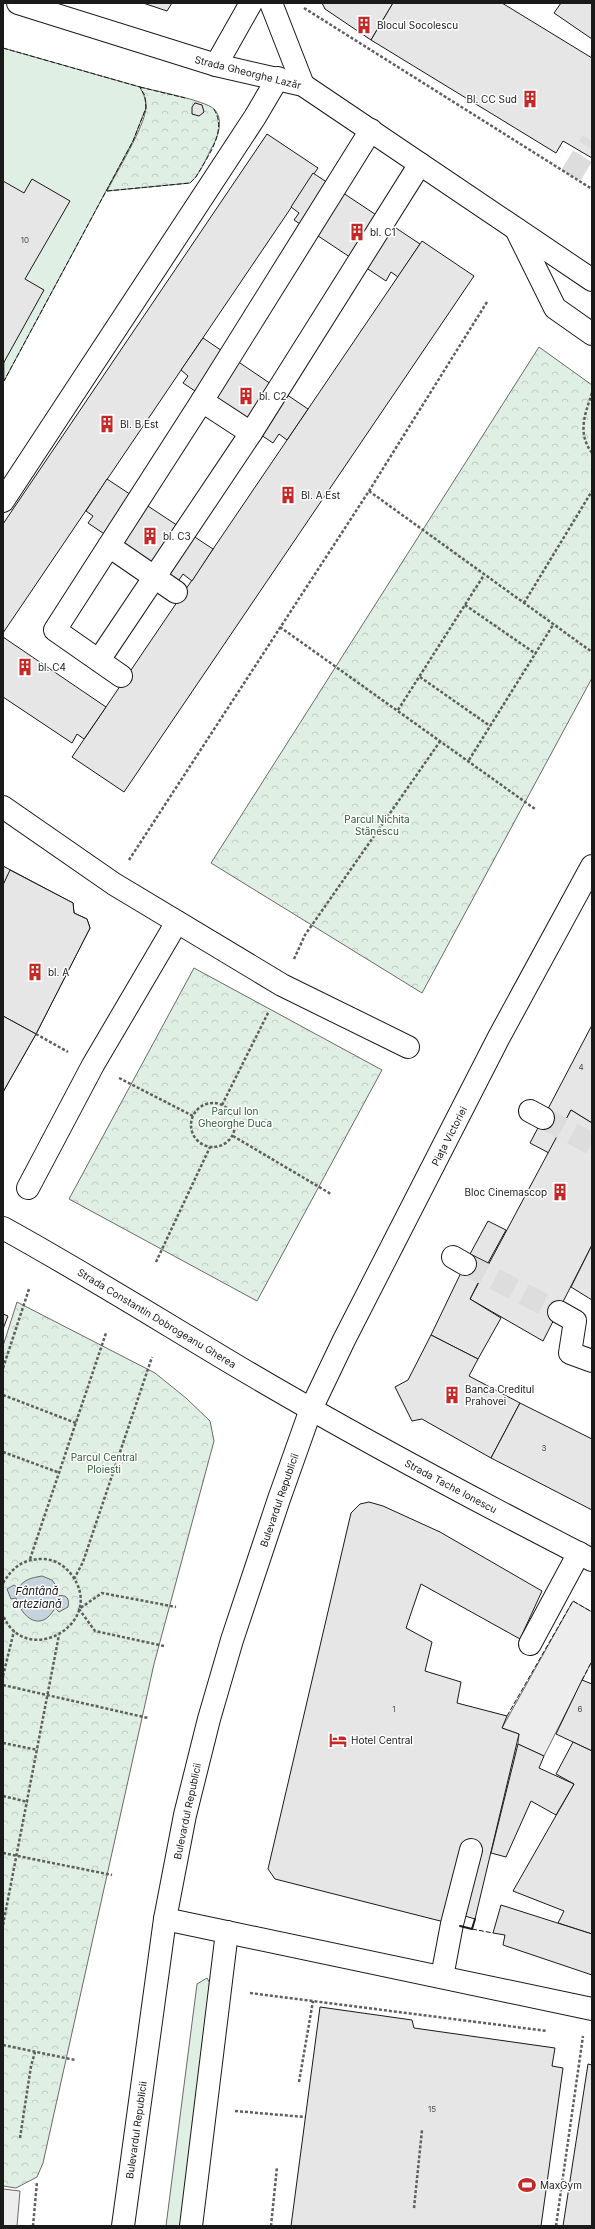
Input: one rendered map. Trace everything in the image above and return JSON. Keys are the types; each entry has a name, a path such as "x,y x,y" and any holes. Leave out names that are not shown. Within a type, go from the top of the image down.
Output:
{"main road":[{"name":"Strada Gheorghe Lazăr","path":"18,3 216,65 303,84 592,280"},
{"path":"216,65 251,3"},
{"path":"271,3 303,84"},
{"path":"3,501 255,117 278,78"},
{"path":"121,676 55,630 202,401 370,130"},
{"path":"98,660 251,433 420,164"},
{"name":"Strada Gheorghe Lazăr","path":"515,228 555,308 592,334"},
{"path":"202,401 251,433"},
{"path":"109,546 176,592"},
{"path":"3,807 114,884 282,985 408,1047"},
{"name":"Piața Victoriei","path":"312,1409 344,1340 496,1044 592,866"},
{"path":"28,1188 93,1065 177,922"},
{"name":"Strada Constantin Dobrogeanu Gherea","path":"3,1228 312,1409"},
{"path":"559,1312 575,1321 570,1352 592,1361"},
{"name":"Strada Tache Ionescu","path":"312,1409 410,1464 585,1556"},
{"name":"Bulevardul Republicii","path":"123,2226 165,1920 185,1815 209,1719 237,1625 312,1409"},
{"path":"530,1644 585,1556"},
{"path":"442,1977 452,1924 471,1850"},
{"path":"165,1920 592,2009"},
{"path":"191,2226 227,1932"}],"path":[{"path":"303,7 592,189"},
{"path":"114,884 369,491 487,302"},
{"path":"592,393 584,418 585,443 592,453"},
{"path":"524,604 592,490"},
{"path":"369,491 592,652"},
{"path":"398,710 484,575"},
{"path":"465,605 536,654"},
{"path":"469,760 554,625"},
{"path":"280,627 441,740 535,809"},
{"path":"420,677 490,726"},
{"path":"222,1105 282,985 305,935 441,740"},
{"path":"209,1104 222,1105 233,1114 235,1122 233,1136 224,1145 210,1148 198,1141 194,1136 191,1129 193,1116 202,1106 209,1104"},
{"path":"233,1136 331,1194"},
{"path":"156,1262 210,1148"},
{"path":"3,1368 29,1289"},
{"path":"30,1559 106,1333"},
{"path":"74,1578 83,1562 152,1357"},
{"path":"3,1395 76,1423"},
{"path":"3,1452 60,1473"},
{"path":"3,1583 16,1567 30,1559 46,1559 58,1563 67,1569 79,1588 79,1609 75,1620 59,1635 48,1639 36,1640 24,1637 14,1631 3,1615"},
{"path":"79,1609 102,1593 176,1607"},
{"path":"79,1609 95,1631 164,1646"},
{"path":"3,1676 14,1631"},
{"path":"3,1925 49,1695 59,1635"},
{"path":"3,1685 148,1718"},
{"path":"3,1743 38,1750"},
{"path":"3,1796 28,1802"},
{"path":"3,1853 112,1875"},
{"path":"250,1992 552,2032"},
{"path":"299,2082 313,2001"},
{"path":"556,2226 583,2035 575,2034"},
{"path":"3,2045 75,2060"},
{"path":"20,2138 31,2066 35,2052"},
{"path":"235,2111 305,2117"},
{"path":"414,2208 422,2130"},
{"path":"272,2226 277,2167"},
{"path":"33,2226 37,2182"}],"green space":[{"path":"3,48 140,87 145,96 146,108 133,141 4,381"},
{"path":"140,87 190,99 209,106 217,113 219,118 219,129 202,167 197,176 190,183 107,191 130,150 144,116 146,102"},
{"name":"Parcul Nichita Stănescu","path":"539,347 592,385 592,678 422,993 211,863"},
{"name":"Parcul Ion Gheorghe Duca","path":"194,968 382,1070 257,1301 69,1199"},
{"name":"Parcul Central Ploiesti","path":"17,1302 155,1373 186,1398 210,1421 214,1441 154,1664 43,2163 37,2177 16,2188 3,2186 3,1346"},
{"path":"207,1978 212,1987 181,2226 166,2226 197,1984"}],"shaded area":[{"path":"573,1601 592,1612 592,1661 544,1756 518,1744 519,1734 502,1728"},
{"path":"3,2189 20,2191 17,2226 3,2226"}],"water":[{"name":"Fântână arteziană","path":"42,1576 52,1580 57,1587 57,1596 67,1597 68,1607 59,1612 55,1608 50,1616 44,1620 38,1621 27,1617 16,1598 11,1599 7,1589 14,1585 18,1588 28,1579"}],"building":[{"path":"143,3 172,3 167,11"},
{"name":"Blocul Socolescu","path":"322,3 393,3 371,40 325,9"},
{"name":"Bl. CC Sud","path":"393,3 502,3 592,58 592,158 563,141 556,153 371,40"},
{"path":"561,3 592,3 592,39 554,13"},
{"path":"195,103 202,105 204,112 199,116 192,114 192,107"},
{"name":"Bl. B Est","path":"267,134 318,168 3,633 3,524"},
{"name":"bl. C1","path":"313,173 420,244 398,277 391,272 386,281 294,220 299,213 291,207"},
{"path":"32,179 70,201 25,279 44,290 3,364 3,181 24,193"},
{"name":"Bl. A Est","path":"422,241 474,276 124,792 72,757"},
{"name":"bl. C2","path":"203,338 308,409 287,440 279,434 273,443 183,383 188,376 181,370"},
{"name":"bl. C3","path":"107,479 213,549 192,581 183,574 177,583 88,523 93,516 86,511"},
{"name":"bl. C4","path":"3,637 106,707 84,739 77,734 72,743 3,697"},
{"name":"bl. A","path":"3,866 73,903 74,913 87,919 90,928 36,1034 3,1092"},
{"name":"bl. A","path":"10,870 73,903 74,913 87,919 90,928 36,1034 3,1016 3,885"},
{"path":"3,1016 36,1034 3,1092"},
{"path":"592,1025 592,1123 571,1110 549,1153 530,1143"},
{"name":"Bloc Cinemascop","path":"571,1110 592,1123 592,1245 543,1341 470,1299"},
{"path":"488,1221 506,1230 488,1263 470,1254"},
{"path":"592,1245 592,1300 571,1287"},
{"path":"470,1254 488,1263 470,1299 501,1318 478,1359 431,1335"},
{"path":"3,1314 8,1316 3,1329"},
{"name":"Banca Creditul Prahovei","path":"431,1335 478,1359 469,1376 520,1403 491,1458 422,1419 412,1421 395,1387 408,1380"},
{"path":"520,1403 592,1439 592,1510 491,1458"},
{"name":"Hotel Central","path":"369,1502 383,1506 440,1532 542,1591 520,1639 421,1584 406,1628 432,1642 425,1671 461,1682 457,1703 507,1716 502,1728 519,1734 475,1919 465,1916 460,1926 275,1879 268,1869 351,1513 360,1504"},
{"path":"582,1680 592,1684 592,1751 556,1734"},
{"path":"573,1742 592,1751 592,1934 558,1923 564,1911 513,1891 574,1784 556,1774"},
{"path":"518,1744 544,1756 539,1768 574,1784 556,1815 531,1801 506,1857 491,1853"},
{"path":"501,1905 592,1934 592,1975 503,1945 505,1935 493,1933"},
{"path":"320,2007 412,2020 414,2028 555,2048 552,2066 563,2068 541,2226 291,2226"},
{"path":"588,2064 592,2065 592,2226 563,2226"}],"tunnel":[{"path":"571,175 592,141"},
{"path":"543,1118 592,1144"},
{"path":"465,1264 559,1312"}],"fence":[{"path":"3,48 140,87 145,96 146,108 133,141 4,381 3,380"},
{"path":"140,87 185,98"},
{"path":"107,191 190,183 196,177 206,161 218,134 219,125 213,108"},
{"path":"507,1716 573,1601 592,1612"},
{"path":"582,1680 592,1661"},
{"path":"472,1929 493,1933"}],"wall":[{"path":"460,1926 472,1929 475,1919"}],"place":[{"name":"Blocul Socolescu","path":"364,25"},
{"name":"Bl. CC Sud","path":"530,99"},
{"name":"bl. C1","path":"357,232"},
{"name":"bl. C2","path":"246,396"},
{"name":"Bl. B Est","path":"107,424"},
{"name":"Bl. A Est","path":"288,495"},
{"name":"bl. C3","path":"150,536"},
{"name":"bl. C4","path":"25,667"},
{"name":"bl. A","path":"35,972"},
{"name":"Bloc Cinemascop","path":"560,1192"},
{"name":"Banca Creditul Prahovei","path":"452,1395"},
{"name":"Hotel Central","path":"338,1740"},
{"name":"MaxGym","path":"527,2185"}]}
